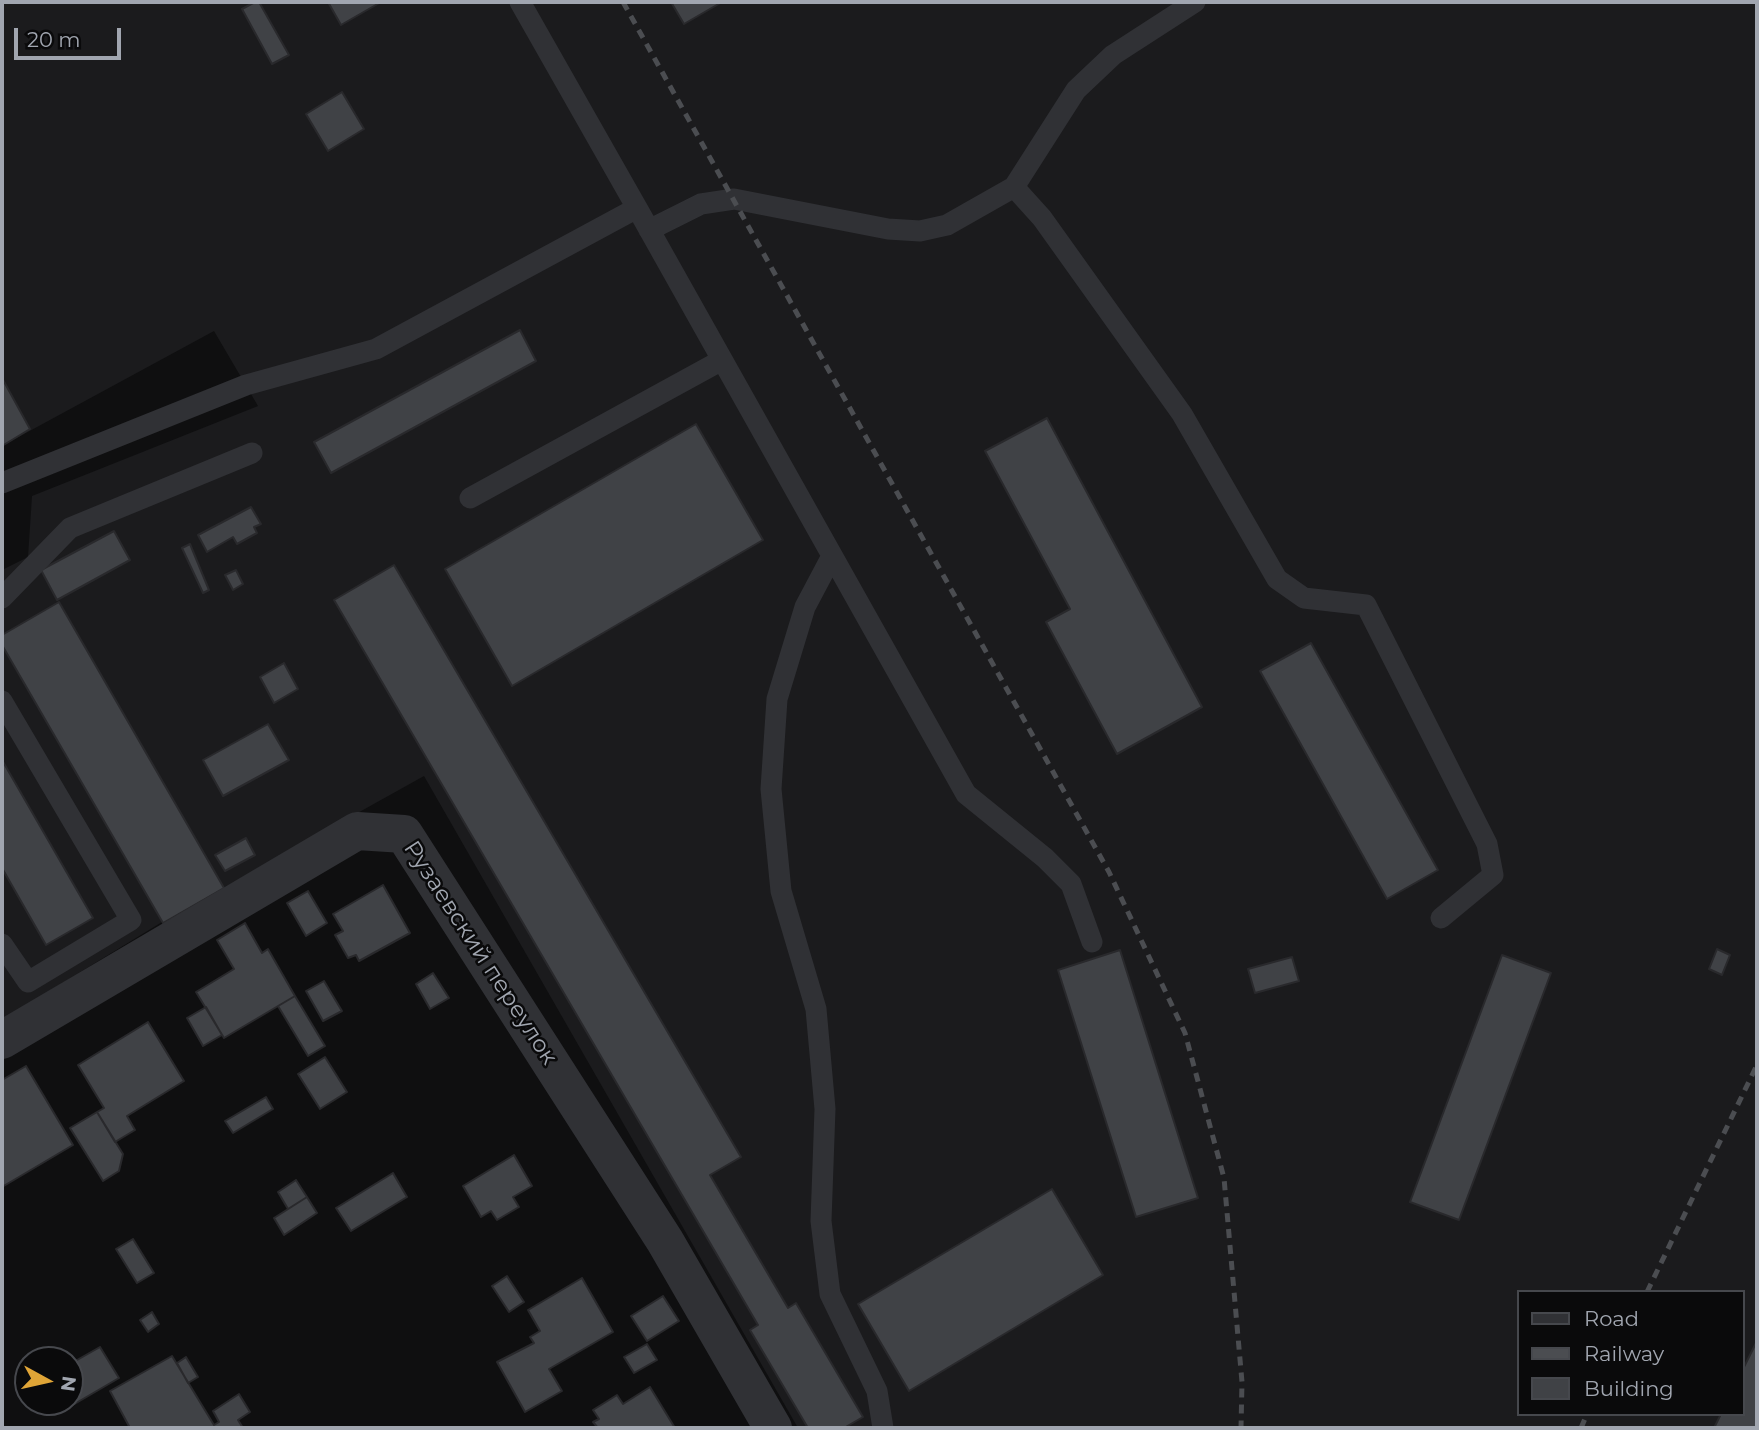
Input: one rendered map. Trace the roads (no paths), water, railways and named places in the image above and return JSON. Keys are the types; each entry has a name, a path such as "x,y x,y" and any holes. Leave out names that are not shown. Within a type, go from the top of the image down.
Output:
{"street":[{"name":"Рузаевский переулок","path":"2,1040 357,831 404,834 665,1241 773,1428"}],"lane":[{"path":"520,2 966,794 1045,858 1070,884 1092,942"},
{"path":"649,230 701,204 734,199 888,229 920,231 947,225 1014,187 1076,90 1113,55 1195,2"},
{"path":"1014,187 1042,218 1182,414 1277,579 1304,598 1366,605 1487,844 1493,875 1441,918"},
{"path":"2,483 246,385 376,349 637,208"},
{"path":"470,498 722,360"},
{"path":"2,598 70,528 252,453"},
{"path":"832,556 805,607 777,699 771,789 780,891 816,1009 825,1109 821,1222 830,1294 877,1391 883,1428"},
{"path":"2,701 131,920 28,982 2,944"}],"railway":[{"path":"623,2 1109,872 1185,1033 1224,1178 1242,1382 1241,1428"},
{"path":"1648,1290 1757,1065"},
{"path":"1581,1428 1586,1416"}]}
